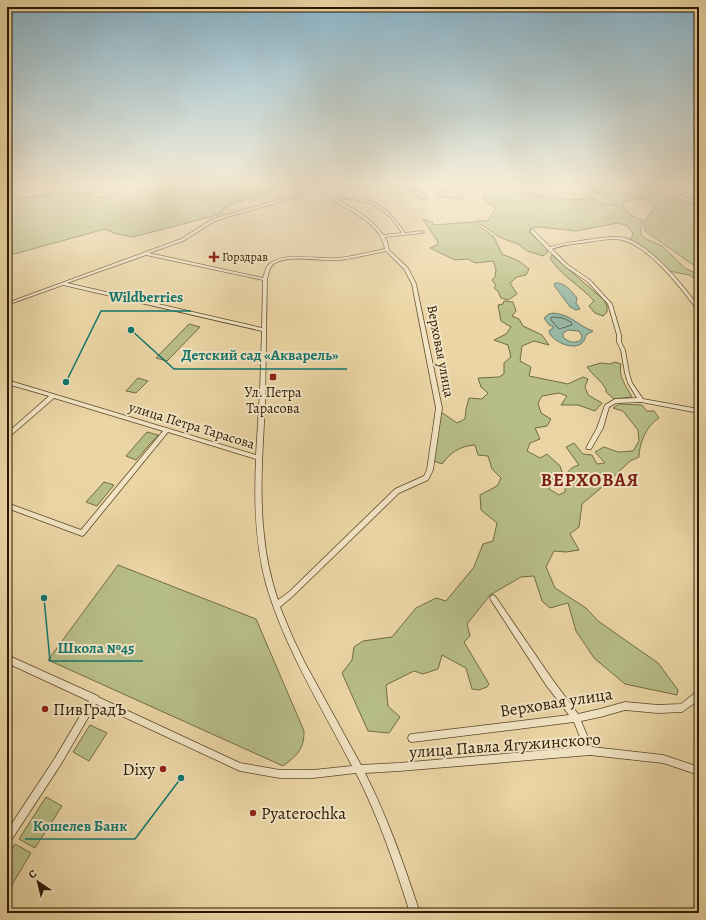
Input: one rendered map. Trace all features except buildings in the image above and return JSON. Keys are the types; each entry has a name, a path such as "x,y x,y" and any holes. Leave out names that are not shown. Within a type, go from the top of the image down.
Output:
{"street":[{"path":"7,304 147,254 182,240 204,227"},
{"path":"259,458 265,279 268,268 272,263 289,258 339,259 387,250 379,229 377,227"},
{"path":"400,227 404,234"},
{"path":"532,231 567,266 589,281 610,304 619,335 619,342 623,350 630,383 641,400"},
{"path":"382,236 422,232"},
{"path":"549,249 559,244 618,238 628,240 653,257 679,285 699,310"},
{"name":"Верховая улица","path":"277,605 291,594 397,491 426,478 430,470 439,408 414,284 406,268 387,250"},
{"path":"147,254 265,279"},
{"path":"64,284 264,330"},
{"name":"улица Петра Тарасова","path":"7,382 259,458 259,509 263,554 277,605 288,635 318,697 359,769 374,801 415,913"},
{"path":"7,436 53,396"},
{"path":"589,448 600,428 607,406 615,401 641,400 699,411"},
{"path":"7,505 82,533 166,431"},
{"path":"492,598 549,682 576,718 590,751"},
{"name":"улица Павла Ягужинского","path":"7,659 240,766 280,774 313,774 590,751 662,759 699,771"},
{"name":"Верховая улица","path":"412,738 576,718 626,706 658,709 682,708 698,696 699,693"},
{"path":"7,839 58,761 95,699"}],"green space":[{"path":"7,227 172,227 133,237 117,234 105,229 7,256"},
{"path":"428,227 481,227 494,237 502,254 519,261 529,269 526,275 517,277 510,283 517,294 508,300 501,298 498,291 494,288 496,285 492,280 495,277 496,269 493,261 475,263 468,259 455,260 430,248 437,245 438,242"},
{"path":"485,227 597,227 576,231 539,227 531,228 529,232 547,248 547,253 543,256 527,251 518,244 501,238"},
{"path":"628,227 642,227 640,233 646,239 662,246 685,268 699,275 699,283 690,275 668,271 656,257 631,240 633,233"},
{"path":"645,227 699,227 699,269 645,231"},
{"path":"552,255 604,300 607,306 607,312 603,316 595,313 589,306 594,301 554,264 550,258"},
{"path":"504,301 513,302 516,311 512,316 519,319 523,326 542,335 549,345 534,341 522,346 520,361 531,367 529,376 568,384 583,377 588,379 585,387 588,395 602,403 595,411 578,405 561,405 567,396 559,393 542,396 538,403 541,413 551,419 547,426 535,428 540,439 530,443 527,451 540,458 547,454 560,466 562,472 552,480 549,489 559,495 565,492 568,472 579,465 566,447 574,443 583,454 592,455 597,464 605,463 595,452 604,447 618,452 633,451 639,441 638,430 623,411 613,408 619,404 642,405 647,411 654,411 659,418 651,425 644,435 640,446 639,457 630,461 582,504 579,527 570,534 579,550 566,552 554,551 546,567 555,588 586,608 598,621 658,663 678,690 677,695 625,684 594,658 576,631 568,603 550,608 542,601 534,576 521,577 490,595 467,624 470,636 464,642 489,684 487,687 479,690 472,689 466,668 442,655 438,669 423,674 414,671 386,685 388,706 400,717 389,733 368,731 342,673 352,660 354,647 363,641 392,637 416,608 436,598 446,601 474,567 483,544 493,541 497,523 481,510 480,495 497,486 501,478 492,469 488,456 478,455 475,445 456,450 442,464 434,461 441,412 457,423 465,419 469,398 482,399 488,393 481,387 478,378 499,377 504,374 504,363 511,357 508,345 494,340 506,334 511,327 501,321 498,305 503,304"},
{"path":"189,324 200,327 167,361 156,358"},
{"path":"615,362 621,364 620,368 622,377 632,397 614,399 606,392 604,386 587,367 601,363 610,364"},
{"path":"138,378 148,381 136,393 126,391"},
{"path":"147,432 158,435 136,460 126,456"},
{"path":"104,482 114,485 97,506 86,502"},
{"path":"118,565 256,619 304,731 303,743 293,758 283,766 48,660"},
{"path":"90,725 107,733 89,761 73,752"},
{"path":"46,797 62,806 35,848 19,839"},
{"path":"15,844 31,853 10,888 7,886 7,857"}],"water":[{"path":"555,283 565,285 570,290 577,298 576,303 580,309 576,310 570,307 554,285"},
{"path":"549,314 561,314 593,331 586,335 584,341 580,344 570,346 564,344 553,338 550,334 549,331 554,327 549,325 544,318","holes":["568,330 579,331 582,336 581,340 576,342 571,342 563,337 563,333"]}],"place":[{"name":"Горздрав","path":"214,257"},
{"name":"Детский сад «Акварель»","path":"131,330"},
{"name":"Ул. Петра Тарасова","path":"273,377"},
{"name":"Wildberries","path":"66,382"},
{"name":"Школа №45","path":"44,598"},
{"name":"ПивГрадЪ","path":"45,709"},
{"name":"Dixy","path":"163,769"},
{"name":"Кошелев Банк","path":"181,778"},
{"name":"Pyaterochka","path":"253,813"}],"district":[{"name":"ВЕРХОВАЯ","path":"590,480"}]}
